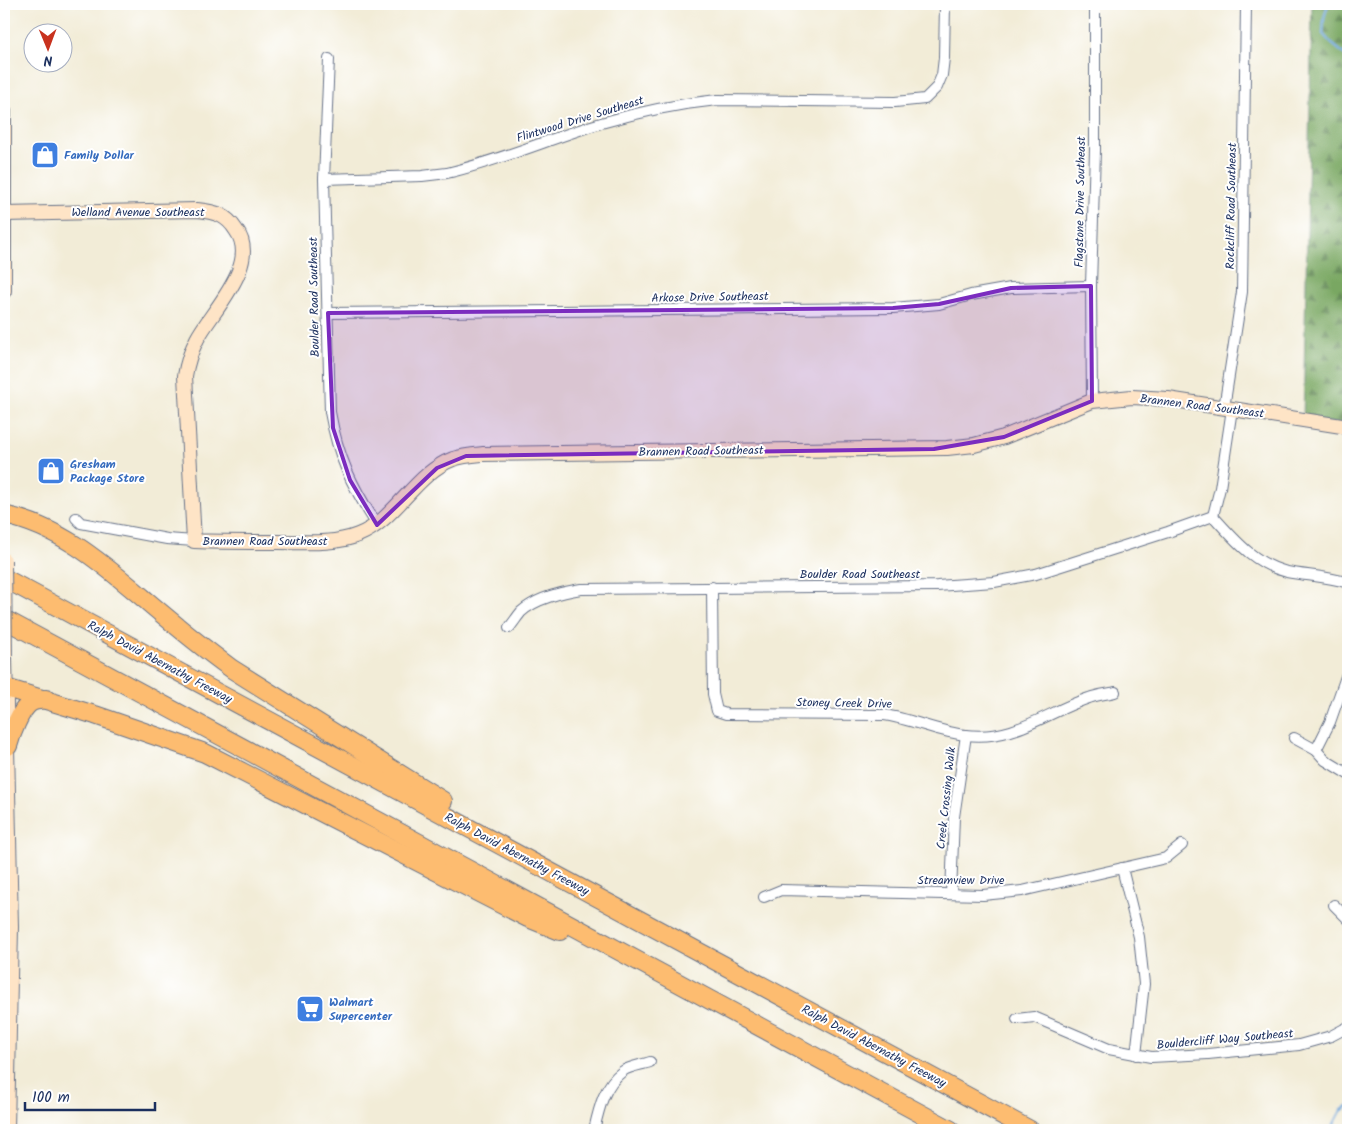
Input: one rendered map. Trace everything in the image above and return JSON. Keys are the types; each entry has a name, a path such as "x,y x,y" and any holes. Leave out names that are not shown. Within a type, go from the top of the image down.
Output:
{"highway":[{"path":"4,515 38,524 68,539 103,564 200,646 232,669 599,897"},
{"name":"Ralph David Abernathy Freeway","path":"4,578 1030,1130"},
{"path":"4,620 951,1130"},
{"path":"5,688 96,715 205,753 528,918 668,978"},
{"path":"8,746 12,733 26,707 34,701 46,699"}],"street":[{"name":"Flintwood Drive Southeast","path":"324,179 422,176 447,173 619,118 666,107 704,101 895,102 925,99 937,87 942,75 945,4"},
{"name":"Flagstone Drive Southeast","path":"1092,401 1091,286 1095,4"},
{"name":"Rockcliff Road Southeast","path":"1213,516 1220,488 1242,292 1246,4"},
{"name":"Boulder Road Southeast","path":"329,59 324,179 329,389 333,428 350,480 376,524"},
{"path":"4,112 4,291"},
{"name":"Welland Avenue Southeast","path":"4,214 197,210 216,212 230,221 238,231 243,243 242,262 235,280 197,339 187,361 184,376 194,541"},
{"name":"Arkose Drive Southeast","path":"328,313 894,308 939,304 971,295 1011,288 1091,286"},
{"name":"Brannen Road Southeast","path":"76,518 82,523 167,539 326,542 359,535 389,515 437,468 452,460 466,456 483,454 947,448 974,445 1004,437 1092,401 1116,398 1150,397 1348,427"},
{"name":"Boulder Road Southeast","path":"509,628 522,611 544,599 580,589 937,586 994,582 1036,574 1213,516"},
{"path":"1213,516 1248,553 1261,562 1286,572 1324,577 1348,583"},
{"path":"4,560 11,927 5,1130"},
{"name":"Stoney Creek Drive","path":"712,587 714,714 884,715 905,718 966,735 988,735 1014,731 1089,698 1115,692"},
{"path":"1316,750 1330,722 1348,671"},
{"name":"Creek Crossing Walk","path":"951,894 954,817 966,735"},
{"path":"1294,738 1316,750 1325,760 1348,774"},
{"name":"Streamview Drive","path":"764,897 781,890 983,895 1022,891 1166,858 1182,845"},
{"path":"1122,868 1139,937 1144,976 1136,1055"},
{"path":"1334,905 1348,919"},
{"name":"Bouldercliff Way Southeast","path":"1016,1019 1034,1017 1109,1049 1151,1057 1171,1057 1299,1045 1331,1036 1348,1027"},
{"path":"594,1130 599,1106 608,1086 625,1070 650,1062"}],"highlighted area":[{"path":"1091,286 1092,401 1004,437 934,449 466,456 437,468 377,525 350,480 333,428 328,313 893,308 939,304 1011,288"}],"green space":[{"path":"1312,4 1348,4 1348,424 1303,421"}],"waterway":[{"path":"1328,4 1324,18 1323,34 1348,57"},
{"path":"1331,1130 1341,1111 1348,1106"}],"place":[{"name":"Family Dollar","path":"45,155"},
{"name":"Gresham Package Store","path":"51,471"},
{"name":"Walmart Supercenter","path":"310,1009"}]}
